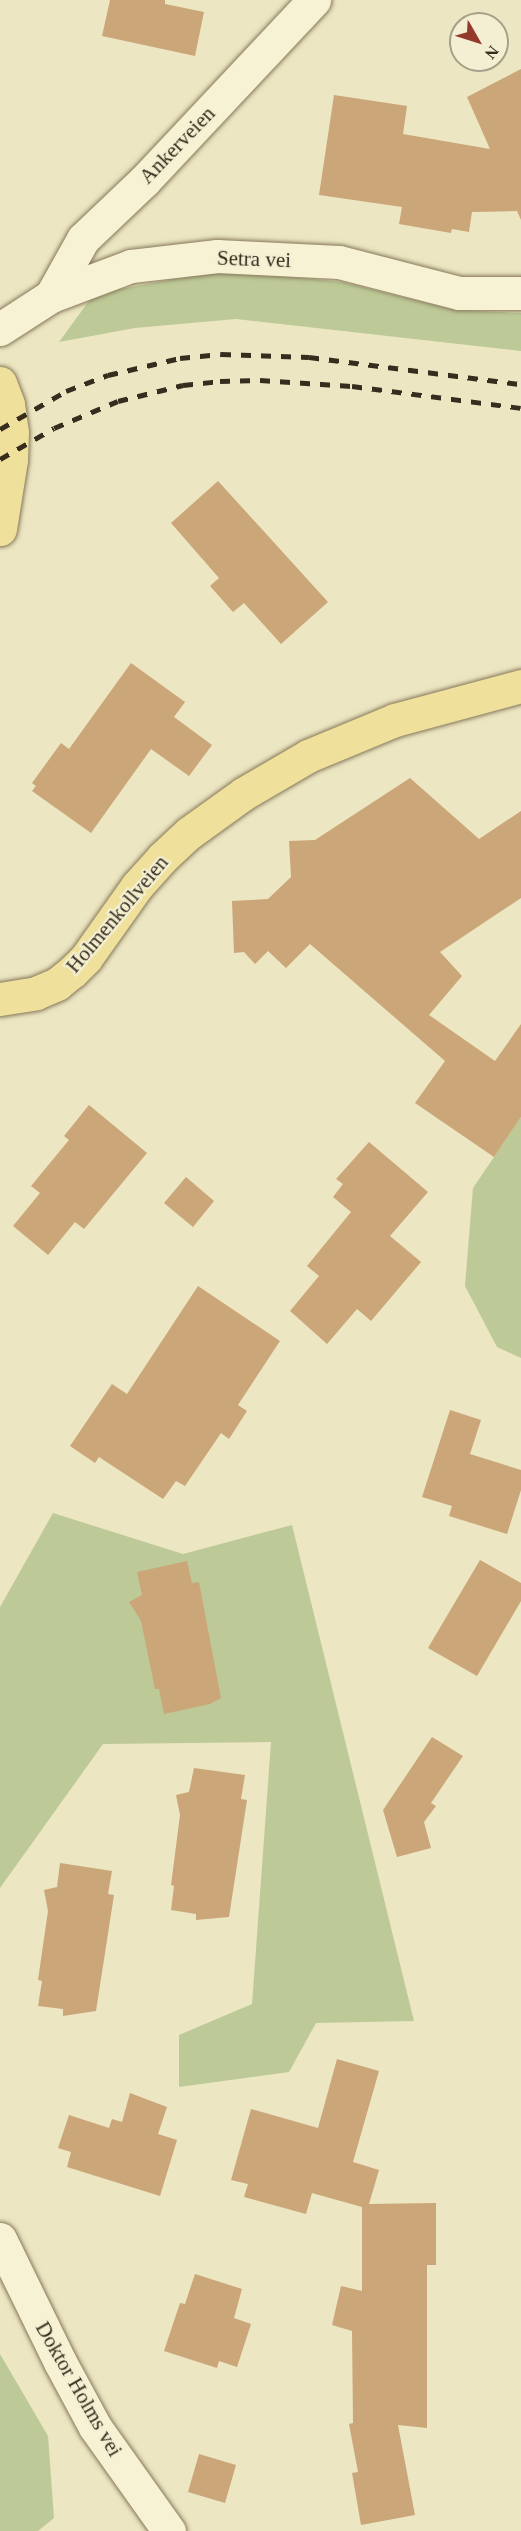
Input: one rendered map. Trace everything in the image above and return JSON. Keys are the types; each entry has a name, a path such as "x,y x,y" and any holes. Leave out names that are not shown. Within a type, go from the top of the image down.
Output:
{"main road":[{"path":"0,383 8,404 12,432 11,460 0,529"},
{"name":"Holmenkollveien","path":"0,999 36,993 72,972 86,958 137,886 162,858 189,833 243,794 308,756 395,720 521,686"}],"street":[{"name":"Ankerveien","path":"51,297 83,239 145,180 314,0"},
{"name":"Setra vei","path":"0,329 51,297 131,266 217,256 339,262 459,293 521,293"},
{"name":"Doktor Holms vei","path":"0,2239 60,2362 95,2427 169,2531"}],"green space":[{"path":"222,270 342,282 455,310 521,313 521,351 236,319 135,328 59,342 94,294"},
{"path":"521,1117 521,1358 497,1347 465,1286 473,1188"},
{"path":"53,1513 183,1554 292,1525 414,2021 316,2023 289,2072 179,2087 179,2035 252,2004 271,1742 103,1744 0,1888 0,1607"},
{"path":"0,2354 48,2436 54,2518 38,2531 0,2531"}],"building":[{"path":"110,0 165,0 165,4 204,12 195,56 102,36"},
{"path":"521,69 521,220 517,211 472,212 469,232 452,229 451,233 399,224 402,207 319,195 334,95 407,106 403,134 490,149 467,97"},
{"path":"218,481 328,602 281,644 244,603 233,612 210,586 219,578 171,523"},
{"path":"131,663 185,702 174,717 212,745 189,776 151,749 91,833 32,791 36,786 32,783 61,743 69,749"},
{"path":"410,778 479,839 521,811 521,898 440,952 462,976 429,1015 495,1061 521,1024 521,1117 494,1157 415,1103 445,1061 310,944 286,968 268,951 255,964 244,952 234,953 232,901 268,899 291,877 289,841 315,840"},
{"path":"89,1105 147,1153 84,1229 75,1222 48,1255 13,1226 40,1193 31,1186 69,1140 64,1136"},
{"path":"369,1142 428,1192 390,1236 421,1262 371,1321 357,1309 327,1344 290,1311 319,1276 307,1266 351,1212 333,1197 343,1184 336,1179"},
{"path":"186,1177 214,1201 193,1227 164,1203"},
{"path":"198,1286 280,1341 238,1405 247,1411 229,1439 221,1433 185,1486 176,1481 163,1499 99,1457 95,1463 70,1446 112,1384 127,1394"},
{"path":"450,1410 481,1420 470,1454 521,1470 521,1490 507,1534 449,1516 452,1506 422,1497"},
{"path":"480,1560 521,1583 521,1601 477,1676 428,1648"},
{"path":"187,1561 192,1583 199,1582 221,1698 210,1704 164,1714 159,1689 155,1689 141,1621 129,1602 142,1595 137,1572"},
{"path":"432,1737 463,1756 431,1803 436,1806 424,1822 431,1848 397,1857 383,1810"},
{"path":"194,1768 245,1775 241,1799 247,1800 229,1917 196,1920 196,1914 171,1910 174,1886 171,1885 180,1815 176,1795 189,1792"},
{"path":"60,1863 112,1871 108,1894 114,1895 96,2011 63,2016 63,2009 38,2006 42,1981 38,1980 48,1911 44,1890 57,1887"},
{"path":"337,2059 379,2071 353,2162 379,2170 369,2204 436,2203 436,2265 427,2265 427,2428 398,2425 415,2515 361,2525 352,2473 358,2472 349,2424 353,2423 352,2331 332,2325 341,2286 362,2291 362,2207 312,2193 306,2214 244,2197 248,2184 231,2180 251,2109 318,2128"},
{"path":"130,2093 167,2107 158,2134 177,2140 160,2196 67,2167 71,2152 58,2148 69,2115 109,2128 112,2119 122,2122"},
{"path":"195,2274 242,2289 234,2318 251,2324 237,2367 219,2361 217,2368 164,2351 180,2303 185,2304"},
{"path":"199,2454 236,2465 225,2503 188,2492"}],"railway":[{"path":"0,429 66,391 108,375 180,358 221,354 309,357 521,384"},
{"path":"0,459 54,428 118,401 183,385 220,381 260,380 352,386 521,408"}]}
